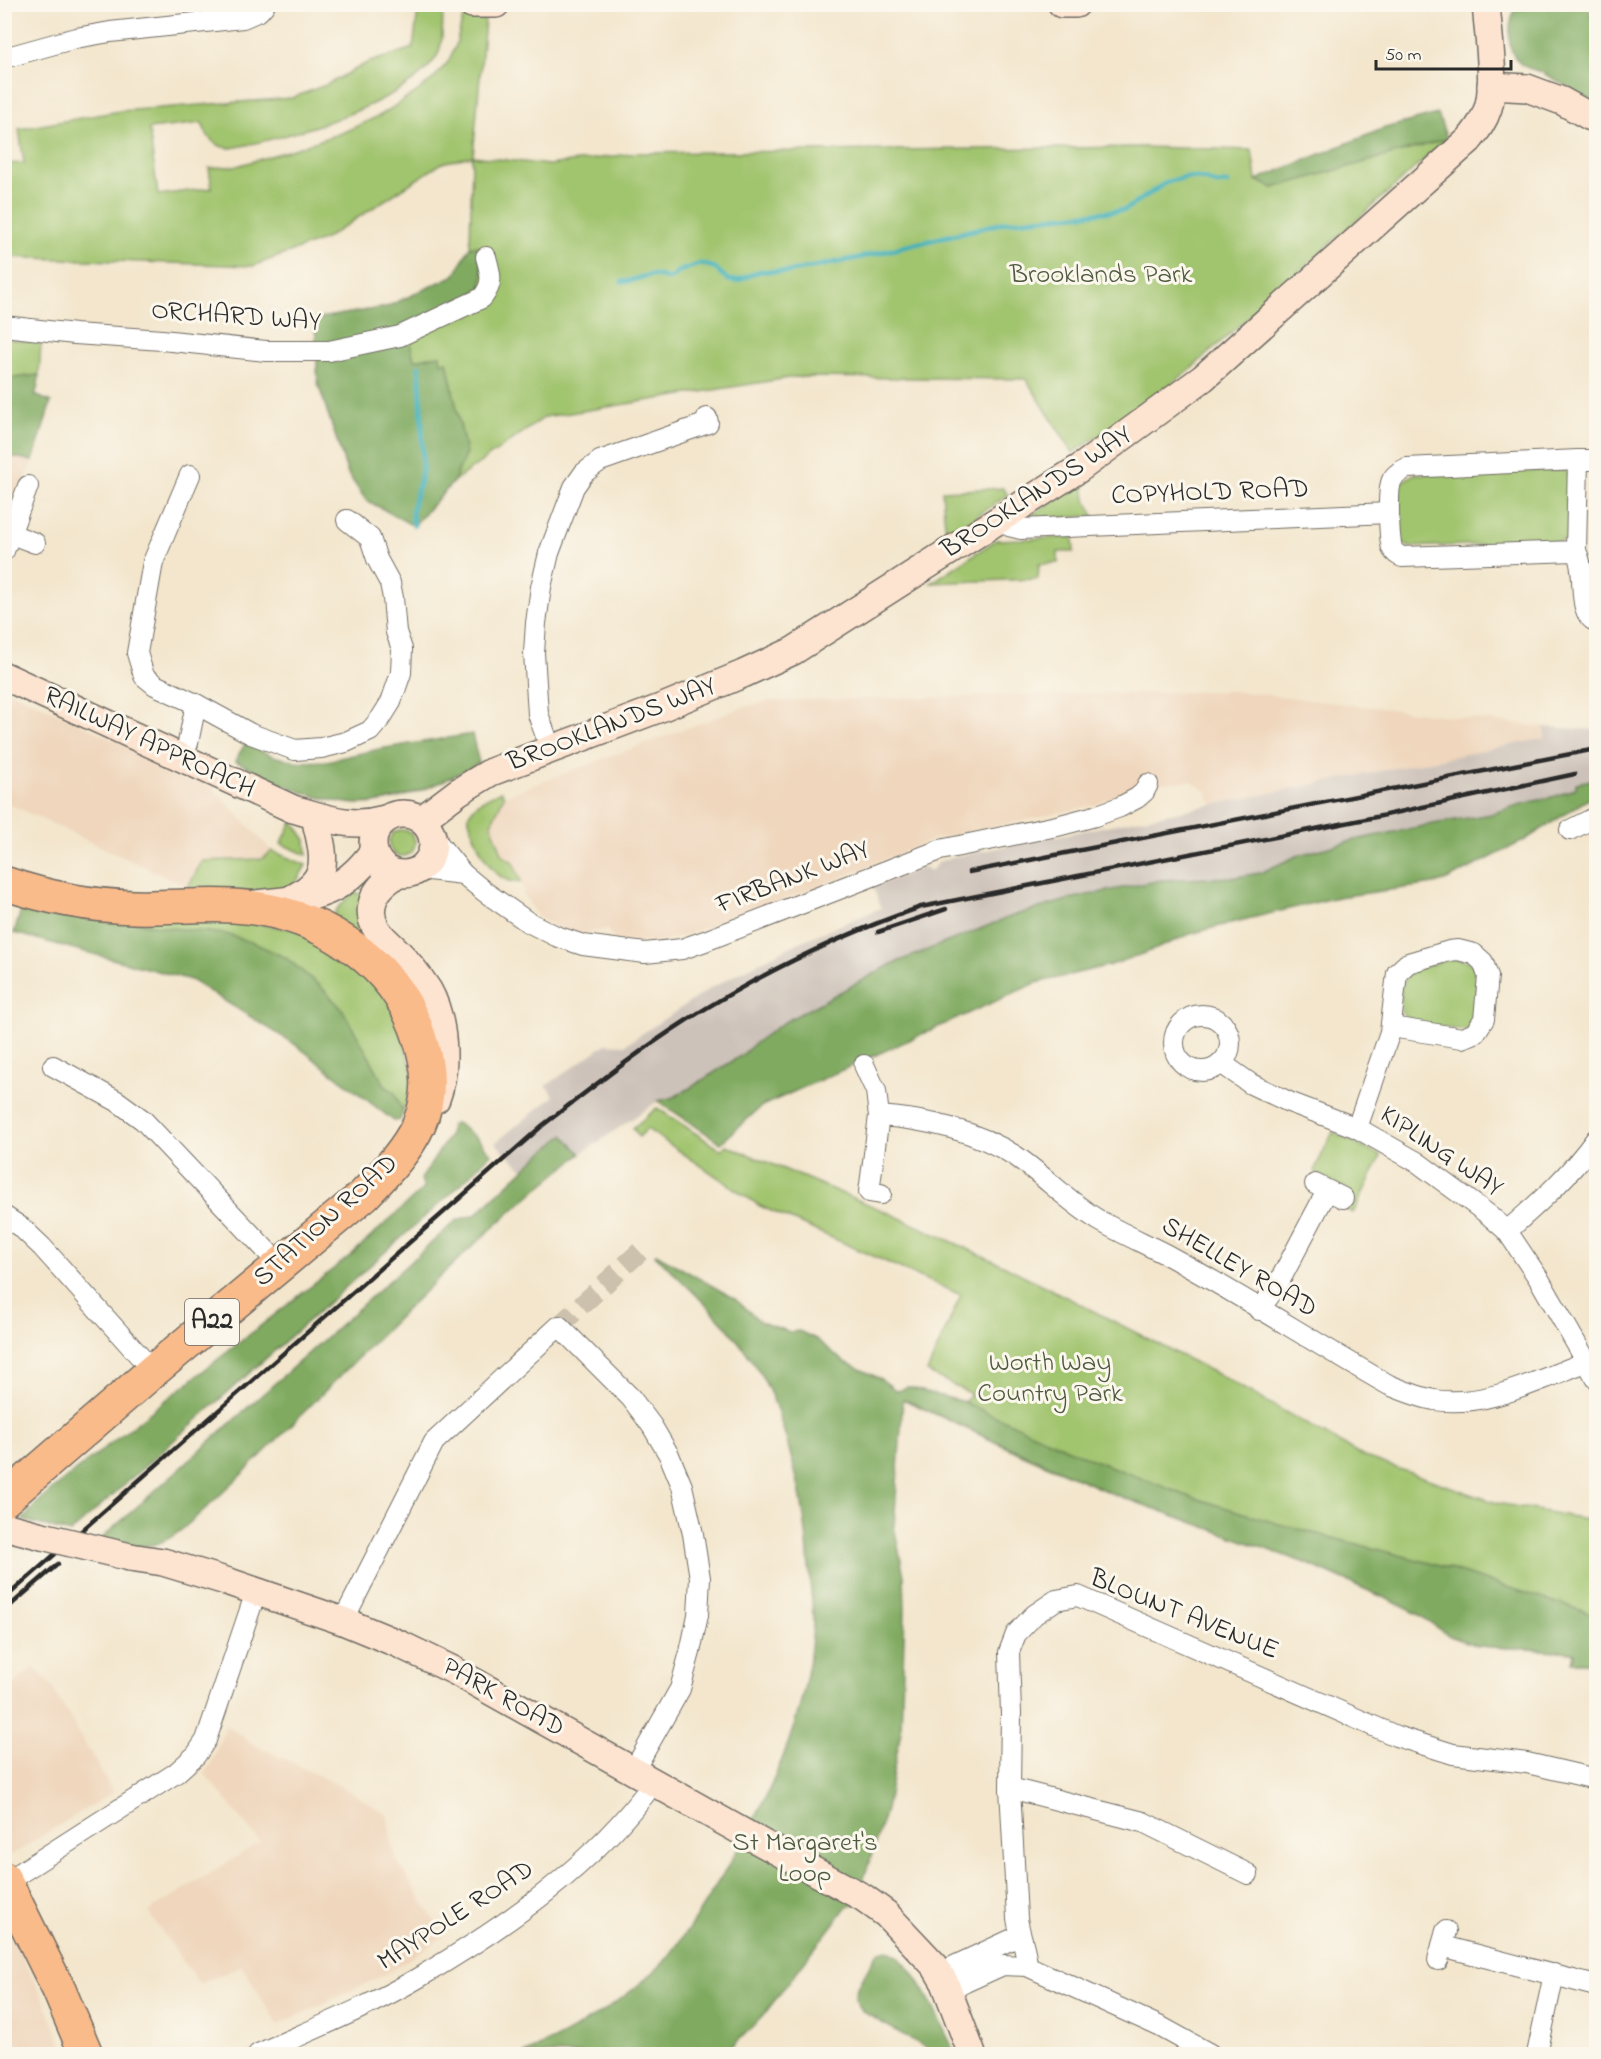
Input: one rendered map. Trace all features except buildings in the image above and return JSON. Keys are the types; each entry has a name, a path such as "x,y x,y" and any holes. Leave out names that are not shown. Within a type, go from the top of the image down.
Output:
{"highway":[{"name":"A22","path":"4,883 67,900 100,905 234,906 281,914 346,942 377,965 412,1016 427,1062 427,1097 413,1139"},
{"name":"STATION ROAD","path":"4,1500 153,1371 364,1195 392,1166 413,1139"},
{"path":"5,1880 59,1990 86,2055"}],"main road":[{"path":"472,4 496,4"},
{"path":"1062,4 1076,4"},
{"name":"BROOKLANDS WAY","path":"427,828 458,792 491,772 743,674 793,651 1080,468 1161,411 1212,370 1469,140 1482,123 1489,105 1491,86 1486,4"},
{"path":"1491,86 1527,88 1562,101 1596,120"},
{"name":"RAILWAY APPROACH","path":"4,676 293,809 330,820 354,824 385,819"},
{"name":"RAILWAY APPROACH","path":"293,809 317,826 362,843 373,850"},
{"path":"234,906 311,897 334,889 365,863 373,850 375,832 385,819 404,813 427,828 433,851 430,858 410,872 383,867 377,861 373,850"},
{"path":"289,900 311,887 321,872 323,860 317,826"},
{"name":"STATION ROAD","path":"410,872 382,884 372,906 373,921 382,937 414,971 429,993 440,1026 442,1077 430,1113 413,1139"},
{"name":"PARK ROAD","path":"4,1526 130,1557 199,1571 343,1622 399,1644 453,1670 864,1898 885,1914 935,1966 945,1983 972,2055"}],"street":[{"path":"4,58 76,38 110,32 243,18 259,11 265,4"},
{"name":"ORCHARD WAY","path":"4,326 266,351 329,351 400,336 482,298 489,289 491,277 486,257"},
{"path":"551,750 538,714 534,653 536,623 549,553 574,487 584,473 600,461 708,423 707,418"},
{"path":"1576,551 1402,557 1395,553 1392,547 1389,513 1391,481 1397,473 1407,468 1587,460 1576,551 1581,560 1583,572 1584,609 1590,619 1596,622"},
{"path":"190,475 153,562 137,653 144,676 155,686 196,704 251,734 296,750 321,748 346,742 370,731 381,718 397,687 402,649 393,616 390,583 377,559 370,538 347,520"},
{"path":"28,486 8,542 35,543"},
{"name":"COPYHOLD ROAD","path":"1002,518 1009,526 1021,529 1389,513"},
{"path":"183,757 196,704"},
{"name":"FIRBANK WAY","path":"427,828 463,874 528,922 555,936 582,945 616,950 658,952 682,949 705,941 940,850 1095,816 1137,798 1148,784"},
{"path":"1570,830 1594,824"},
{"name":"FIRBANK WAY","path":"410,872 463,874"},
{"path":"1356,1128 1391,1027 1397,974 1408,963 1458,950 1474,954 1483,962 1488,976 1484,1019 1475,1033 1462,1038 1391,1027"},
{"name":"KIPLING WAY","path":"1221,1063 1251,1084 1289,1102 1356,1128 1425,1167 1507,1231 1539,1278 1591,1370"},
{"path":"864,1065 876,1091 879,1116 869,1192 881,1194"},
{"path":"53,1066 117,1101 143,1120 280,1265"},
{"name":"SHELLEY ROAD","path":"879,1116 924,1122 975,1136 999,1147 1017,1157 1076,1205 1099,1220 1170,1257 1389,1385 1433,1400 1459,1402 1483,1399 1591,1370"},
{"path":"1507,1231 1558,1186 1584,1157 1596,1139"},
{"path":"1259,1310 1278,1284 1328,1191"},
{"path":"4,1216 22,1228 42,1247 153,1371"},
{"name":"MAYPOLE ROAD","path":"258,2055 417,1979 500,1925 548,1890 588,1856 631,1812 680,1689 698,1615 700,1578 682,1486 669,1455 652,1426 631,1398 559,1326 434,1442 343,1622"},
{"path":"5,1880 176,1773 196,1755 206,1740 256,1592"},
{"name":"BLOUNT AVENUE","path":"1027,1966 1027,1958 1019,1936 1010,1788 1009,1652 1016,1634 1034,1615 1056,1600 1078,1596 1396,1736 1453,1754 1527,1763 1596,1779"},
{"path":"1010,1788 1143,1822 1248,1874"},
{"path":"1019,1936 952,1967 945,1983 959,1985 1003,1965 1027,1966 1161,2027 1210,2055"},
{"path":"1442,1946 1596,1986"},
{"path":"1537,2055 1554,1974"}],"shaded area":[{"path":"5,455 33,461 5,531"},
{"path":"4,688 214,787 217,793 272,851 262,859 202,861 188,887 5,802"},
{"path":"1233,691 1544,727 1545,738 1212,805 1206,791 1190,781 1135,785 1096,805 935,839 825,884 681,937 651,943 614,941 607,929 578,935 538,917 523,894 524,891 513,862 503,856 491,824 504,796 744,707 769,701"},
{"path":"1544,727 1596,730 1596,796 1525,840 1447,880 1434,884 1338,897 1231,923 1190,934 1111,965 1036,983 762,1106 721,1143 658,1101 540,1185 495,1143 554,1096 546,1086 606,1044 625,1045 711,988 752,966 802,941 881,908 873,887 925,867 930,872 939,862 952,857 1545,738"},
{"path":"34,1666 52,1687 113,1792 5,1859 5,1692"},
{"path":"226,1725 255,1745 348,1790 387,1815 394,1856 444,1936 386,1974 278,2025 242,1966 199,1984 148,1912 260,1842 204,1773 211,1764"},
{"path":"4,1923 42,1996 66,2054 5,2054"}],"green space":[{"name":"Brooklands Park","path":"419,4 443,10 442,36 438,54 420,75 398,91 371,105 311,128 231,148 225,148 212,141 202,123 149,129 158,195 212,188 209,168 237,166 297,148 344,132 381,115 434,78 448,62 456,45 463,17 485,20 473,156 549,165 637,153 1144,147 1252,150 1256,180 1273,188 1447,139 1194,366 1152,400 1073,453 1026,379 795,377 545,417 454,481 414,525 366,500 348,474 318,383 315,319 387,307 455,275 470,247 472,156 442,163 325,239 253,266 5,257 4,164 24,163 19,129 120,111 292,98 328,84 367,63 413,48"},
{"path":"1516,5 1589,5 1591,17 1596,25 1596,103 1543,73 1522,65 1516,59 1509,36"},
{"path":"1438,114 1447,139 1273,188 1256,180 1385,128"},
{"path":"477,246 483,274 481,286 469,297 411,325 414,360 440,355 441,363 447,361 466,453 454,481 414,525 366,500 348,474 318,383 315,319 387,307 455,275 470,247"},
{"path":"5,339 41,343 39,375 5,379"},
{"path":"39,375 35,395 51,402 33,461 5,455 5,379"},
{"path":"1563,470 1569,475 1569,531 1561,542 1409,547 1401,542 1397,534 1396,491 1400,483 1414,474"},
{"path":"1084,481 1086,500 1094,516 1029,519 1030,516"},
{"path":"1003,488 1008,495 946,537 942,491"},
{"path":"1073,537 1074,552 1058,552 1058,563 1039,564 1038,579 931,583 996,540"},
{"path":"472,734 479,763 420,791 372,803 343,803 309,794 235,761 245,744 273,756 299,762 327,761 379,749"},
{"path":"1596,779 1596,796 1525,840 1447,880 1434,884 1338,897 1231,923 1190,934 1111,965 1036,983 762,1106 721,1143 658,1101 674,1097 690,1088 742,1055 783,1023 892,964 1015,915 1074,898 1161,880 1236,877 1260,873 1299,855 1355,840 1491,814 1556,796 1576,788 1576,783"},
{"path":"501,791 504,796 491,824 503,856 513,862 521,882 501,877 493,869 479,848 468,816 478,804"},
{"path":"293,821 306,840 307,855 281,844"},
{"path":"402,830 411,834 415,843 411,852 402,856 393,852 389,843 393,834"},
{"path":"272,851 306,865 295,884 282,892 195,895 188,887 202,861 262,859"},
{"path":"354,892 362,895 369,937 366,941 332,920 337,909"},
{"path":"23,903 162,927 226,934 254,943 286,958 321,987 342,1009 386,1087 394,1092 403,1112 400,1120 394,1121 296,1045 191,980 14,933"},
{"path":"116,917 209,917 306,931 394,1000 414,1080 403,1112 394,1092 386,1087 342,1009 321,987 286,958"},
{"path":"1452,958 1468,961 1478,970 1477,1017 1468,1031 1411,1023 1401,1011 1401,987 1410,971"},
{"name":"Worth Way Country Park","path":"657,1108 721,1150 726,1145 889,1213 1005,1266 1223,1377 1365,1457 1497,1503 1596,1521 1596,1662 1572,1662 1574,1652 1478,1646 1450,1636 1418,1614 1308,1564 1107,1491 1027,1457 903,1399 907,1387 963,1402 971,1394 927,1372 961,1295 760,1206 647,1129 639,1137 633,1128"},
{"path":"457,1123 478,1139 491,1154 457,1188 70,1533 23,1520 36,1504 60,1483 351,1255 424,1188 421,1179 449,1136 451,1125"},
{"path":"1333,1132 1381,1156 1353,1213 1342,1208 1350,1191 1317,1175 1314,1171"},
{"path":"564,1135 581,1154 471,1247 190,1523 172,1536 152,1545 130,1545 101,1539 457,1220 475,1215"},
{"name":"St Margaret's Loop","path":"656,1254 734,1298 761,1322 790,1332 799,1331 816,1339 843,1361 881,1379 897,1391 907,1387 964,1402 1091,1459 1185,1495 1279,1524 1430,1563 1596,1615 1596,1662 1572,1662 1575,1652 1478,1646 1450,1636 1418,1614 1308,1564 1108,1492 903,1399 894,1526 904,1576 901,1731 886,1810 856,1903 847,1906 762,2017 725,2054 524,2054 571,2031 615,2003 659,1967 679,1943 736,1852 769,1790 794,1725 804,1691 810,1657 813,1615 804,1516 796,1477 773,1401 762,1376 733,1335"},
{"path":"887,1950 908,1967 925,1991 954,2054 937,2054 863,2012 855,1999 857,1987 877,1953"}],"waterway":[{"path":"1594,4 1596,12"},
{"path":"622,282 650,275 668,279 674,277 677,272 700,264 715,268 728,280 737,281 760,271 788,272 858,258 1006,222 1125,210 1167,182 1187,177 1205,179 1216,184 1227,183"},
{"path":"414,525 412,512 421,477 423,457 419,366"}],"tunnel":[{"path":"559,1326 646,1246"}],"railway":[{"path":"969,872 1596,749"},
{"path":"4,1599 543,1125 668,1032 772,971 861,930 921,907 1381,816 1575,774"},
{"path":"878,932 946,909"},
{"path":"4,1611 58,1564"}]}
